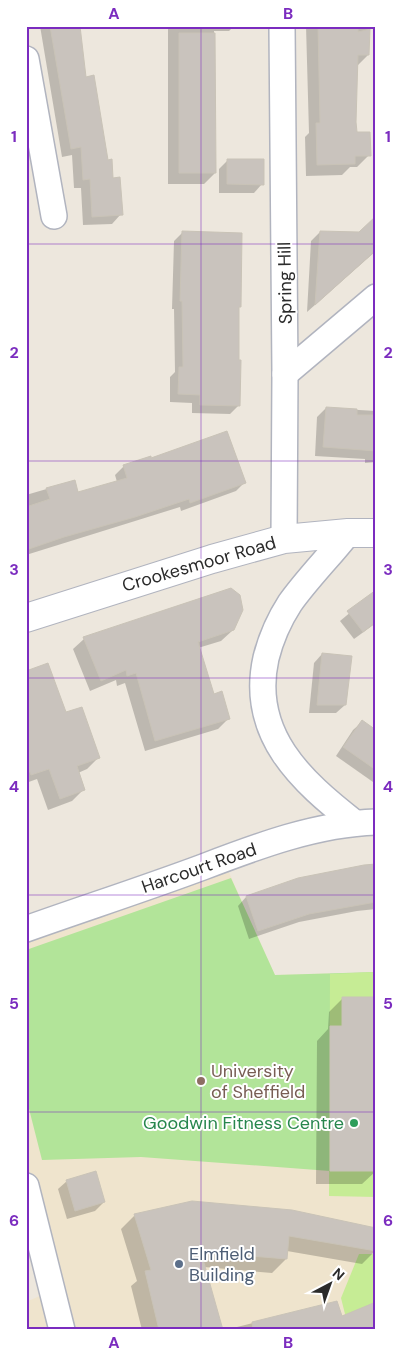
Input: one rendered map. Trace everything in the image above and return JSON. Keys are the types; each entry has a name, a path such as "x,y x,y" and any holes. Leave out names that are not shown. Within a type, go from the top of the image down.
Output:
{"street":[{"name":"Spring Hill","path":"282,26 285,374 284,539"},
{"path":"26,59 54,216"},
{"path":"285,374 376,298"},
{"path":"348,533 290,604 276,627 267,655 261,686 267,719 273,735 290,763 327,801 366,823"},
{"name":"Crookesmoor Road","path":"26,618 141,581 284,539 348,533 376,533"},
{"name":"Harcourt Road","path":"26,929 286,838 321,829 366,823"},
{"path":"27,1191 62,1330"}],"shaded area":[{"name":"University of Sheffield","path":"223,859 275,975 376,972 376,1330 26,1330 26,1302 53,1290 26,1186 26,929"}],"green space":[{"path":"231,878 275,975 376,972 376,997 330,1026 330,1171 141,1157 42,1160 26,1097 26,950"},
{"path":"376,972 376,1197 329,1196 330,974"},
{"path":"359,1254 376,1254 376,1330 349,1330 341,1298"}],"building":[{"path":"50,26 80,26 86,77 94,75 108,160 112,159 113,178 120,177 123,215 92,217 90,179 83,180 81,147 71,149"},
{"path":"318,26 358,26 358,32 370,29 369,55 358,55 356,122 357,132 370,132 371,156 355,156 355,164 317,165 316,123 320,123"},
{"path":"179,33 215,33 216,173 179,173"},
{"path":"227,159 264,159 264,185 227,184"},
{"path":"376,216 376,250 315,305 320,231 359,232"},
{"path":"182,231 242,233 241,307 239,307 240,406 200,405 200,395 178,394 179,367 183,367 182,301 180,301"},
{"path":"326,407 357,409 357,415 376,415 376,451 323,447"},
{"path":"227,431 246,483 190,503 189,499 26,550 26,507 50,499 46,488 75,480 78,492 127,478 123,465 151,456 151,458"},
{"path":"231,588 240,595 243,610 234,630 198,642 214,694 222,691 230,719 155,741 136,673 127,676 126,670 101,681 83,637"},
{"path":"376,590 376,622 363,632 347,611"},
{"path":"322,653 352,656 346,705 317,705"},
{"path":"48,663 66,712 82,707 100,758 77,766 85,790 60,799 49,769 31,775 26,763 26,671"},
{"path":"362,720 376,730 376,770 343,747"},
{"path":"376,864 376,902 309,914 258,931 246,896 298,878"},
{"path":"342,997 376,997 376,1171 330,1171 330,1026 342,1026"},
{"path":"96,1171 105,1202 75,1211 66,1180"},
{"name":"Elmfield Building","path":"192,1201 292,1210 376,1228 376,1251 289,1236 287,1259 201,1252 223,1330 159,1330 145,1271 151,1270 134,1214"},
{"path":"337,1301 342,1316 376,1302 376,1330 253,1330 252,1322"}],"place":[{"name":"University of Sheffield","path":"201,1081"},
{"name":"Goodwin Fitness Centre","path":"354,1123"},
{"name":"Elmfield Building","path":"179,1264"}]}
